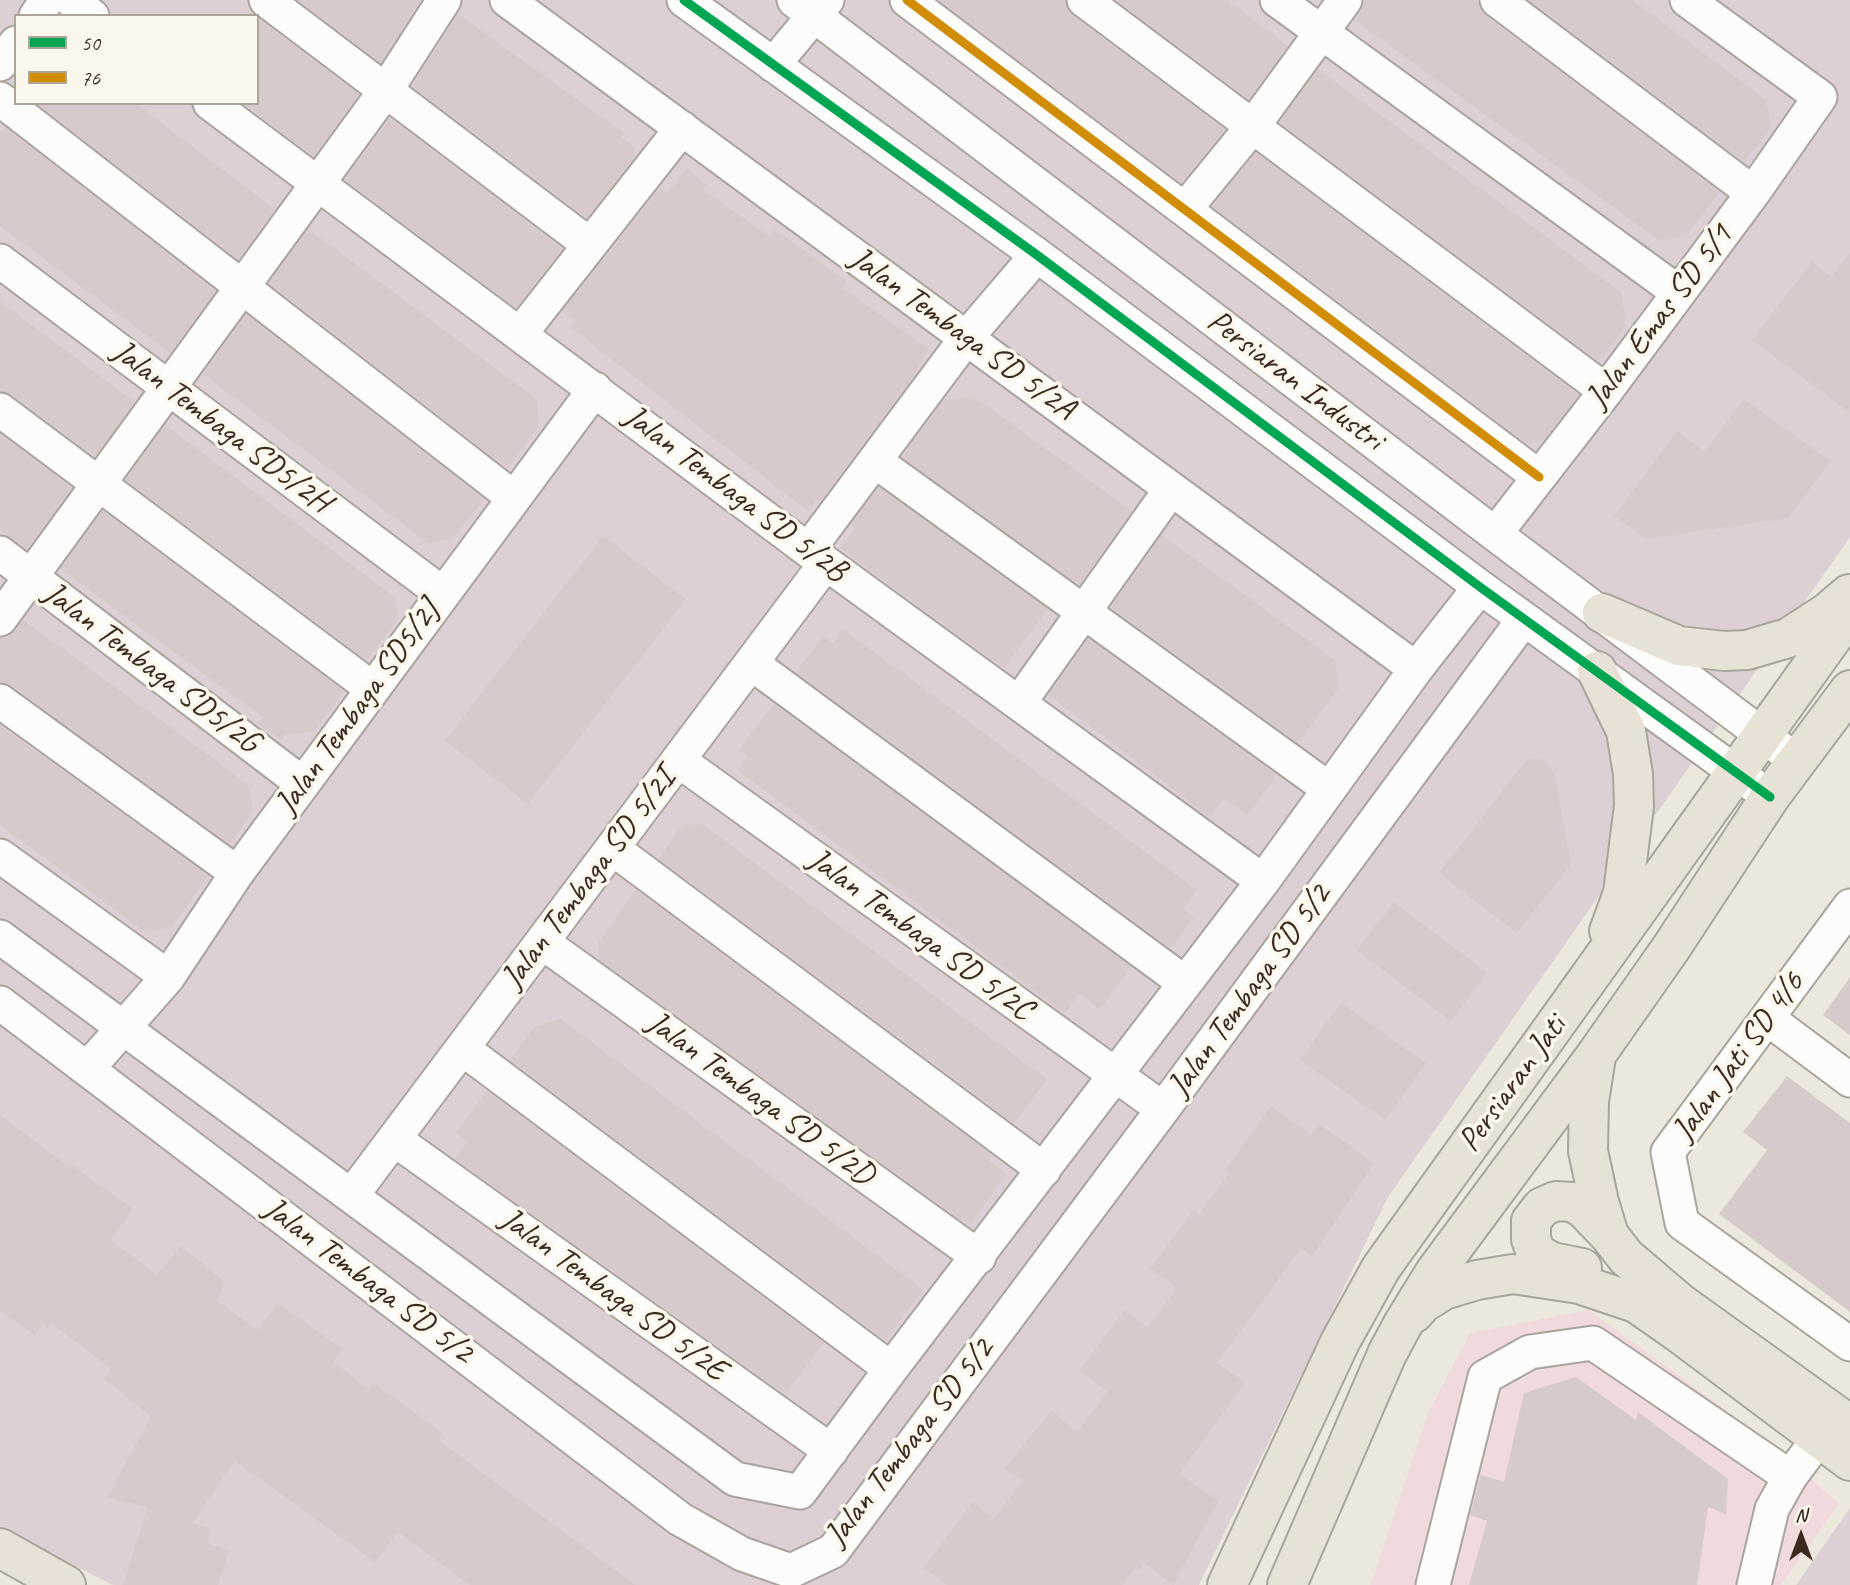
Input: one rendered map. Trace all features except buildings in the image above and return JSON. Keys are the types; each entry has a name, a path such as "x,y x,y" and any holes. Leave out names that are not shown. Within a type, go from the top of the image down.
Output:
{"main road":[{"path":"1602,613 1679,646 1724,651 1747,650 1788,638 1828,612 1850,593"},
{"name":"Persiaran Jati","path":"1227,1585 1340,1342 1381,1268 1850,613"},
{"path":"1593,972 1623,893 1634,806 1633,774 1626,732 1597,671"},
{"name":"Persiaran Jati","path":"1287,1585 1387,1354 1435,1272 1596,1055 1671,948 1770,797 1850,690"},
{"path":"1596,1055 1589,1101 1588,1151 1609,1234"},
{"path":"1834,1432 1679,1333 1602,1276 1579,1267 1552,1262 1536,1253 1531,1239 1531,1221 1542,1207 1556,1201 1573,1202 1584,1209 1609,1234 1626,1257 1834,1432 1850,1461"},
{"path":"1403,1324 1423,1303 1444,1290 1477,1280 1513,1274 1579,1283 1636,1303"},
{"path":"0,1548 66,1585"}],"street":[{"path":"71,0 89,14"},
{"path":"266,0 590,245"},
{"path":"0,618 386,90 444,0"},
{"name":"Jalan Tembaga SD 5/2A","path":"507,0 1416,669"},
{"name":"Persiaran Industri","path":"684,0 1038,255 1480,587 1770,797"},
{"path":"908,0 1539,477"},
{"path":"1084,0 1606,391"},
{"path":"1277,0 1678,292"},
{"path":"1185,209 1252,126 1345,0"},
{"path":"1497,0 1753,193"},
{"name":"Jalan Emas SD 5/1","path":"1495,534 1606,391 1753,193 1820,96 1687,0"},
{"path":"773,65 812,5"},
{"name":"Persiaran Industri","path":"812,5 1495,534 1797,761"},
{"path":"0,64 14,46"},
{"path":"0,99 514,498"},
{"name":"Jalan Tembaga SD 5/2B","path":"213,105 817,556 1263,881"},
{"path":"520,334 681,128"},
{"name":"Jalan Tembaga SD 5/2I","path":"352,1195 751,663 875,461 967,337 1038,255"},
{"name":"Jalan Tembaga SD5/2H","path":"0,261 443,594"},
{"name":"Jalan Tembaga SD5/2J","path":"88,1068 168,977 237,873 595,389"},
{"path":"0,410 373,689"},
{"path":"875,461 1329,789"},
{"path":"1019,703 1171,489"},
{"name":"Jalan Tembaga SD5/2G","path":"0,552 303,784"},
{"name":"Jalan Tembaga SD 5/2","path":"0,937 735,1479 800,1492 1263,881 1416,669 1480,587"},
{"name":"Jalan Tembaga SD 5/2","path":"0,1003 680,1518 742,1554 801,1578 833,1551 1163,1110 1524,619"},
{"path":"751,663 1185,984"},
{"path":"0,701 237,873"},
{"name":"Jalan Tembaga SD 5/2C","path":"678,760 1163,1110"},
{"path":"612,848 1044,1170"},
{"path":"0,856 168,977"},
{"name":"Jalan Jati SD 4/6","path":"1850,906 1668,1152 1682,1223 1850,1344"},
{"name":"Jalan Tembaga SD 5/2D","path":"542,942 979,1257"},
{"path":"1767,1018 1850,1080"},
{"path":"463,1048 891,1369"},
{"name":"Jalan Tembaga SD 5/2E","path":"394,1139 831,1451"},
{"path":"1433,1585 1485,1377 1530,1352 1593,1343 1790,1477"},
{"path":"1754,1585 1772,1509 1790,1477 1834,1432"}],"shaded area":[{"path":"0,0 1850,0 1850,537 1388,1197 1199,1585 113,1585 0,1526"},
{"path":"1589,1310 1776,1447 1839,1504 1781,1585 1371,1585 1429,1411 1470,1333"},
{"path":"1850,1508 1850,1585 1796,1585"}],"transit line":[{"name":"50","path":"684,0 1037,255 1480,587 1770,797"},
{"name":"76","path":"907,0 1539,477"}]}
